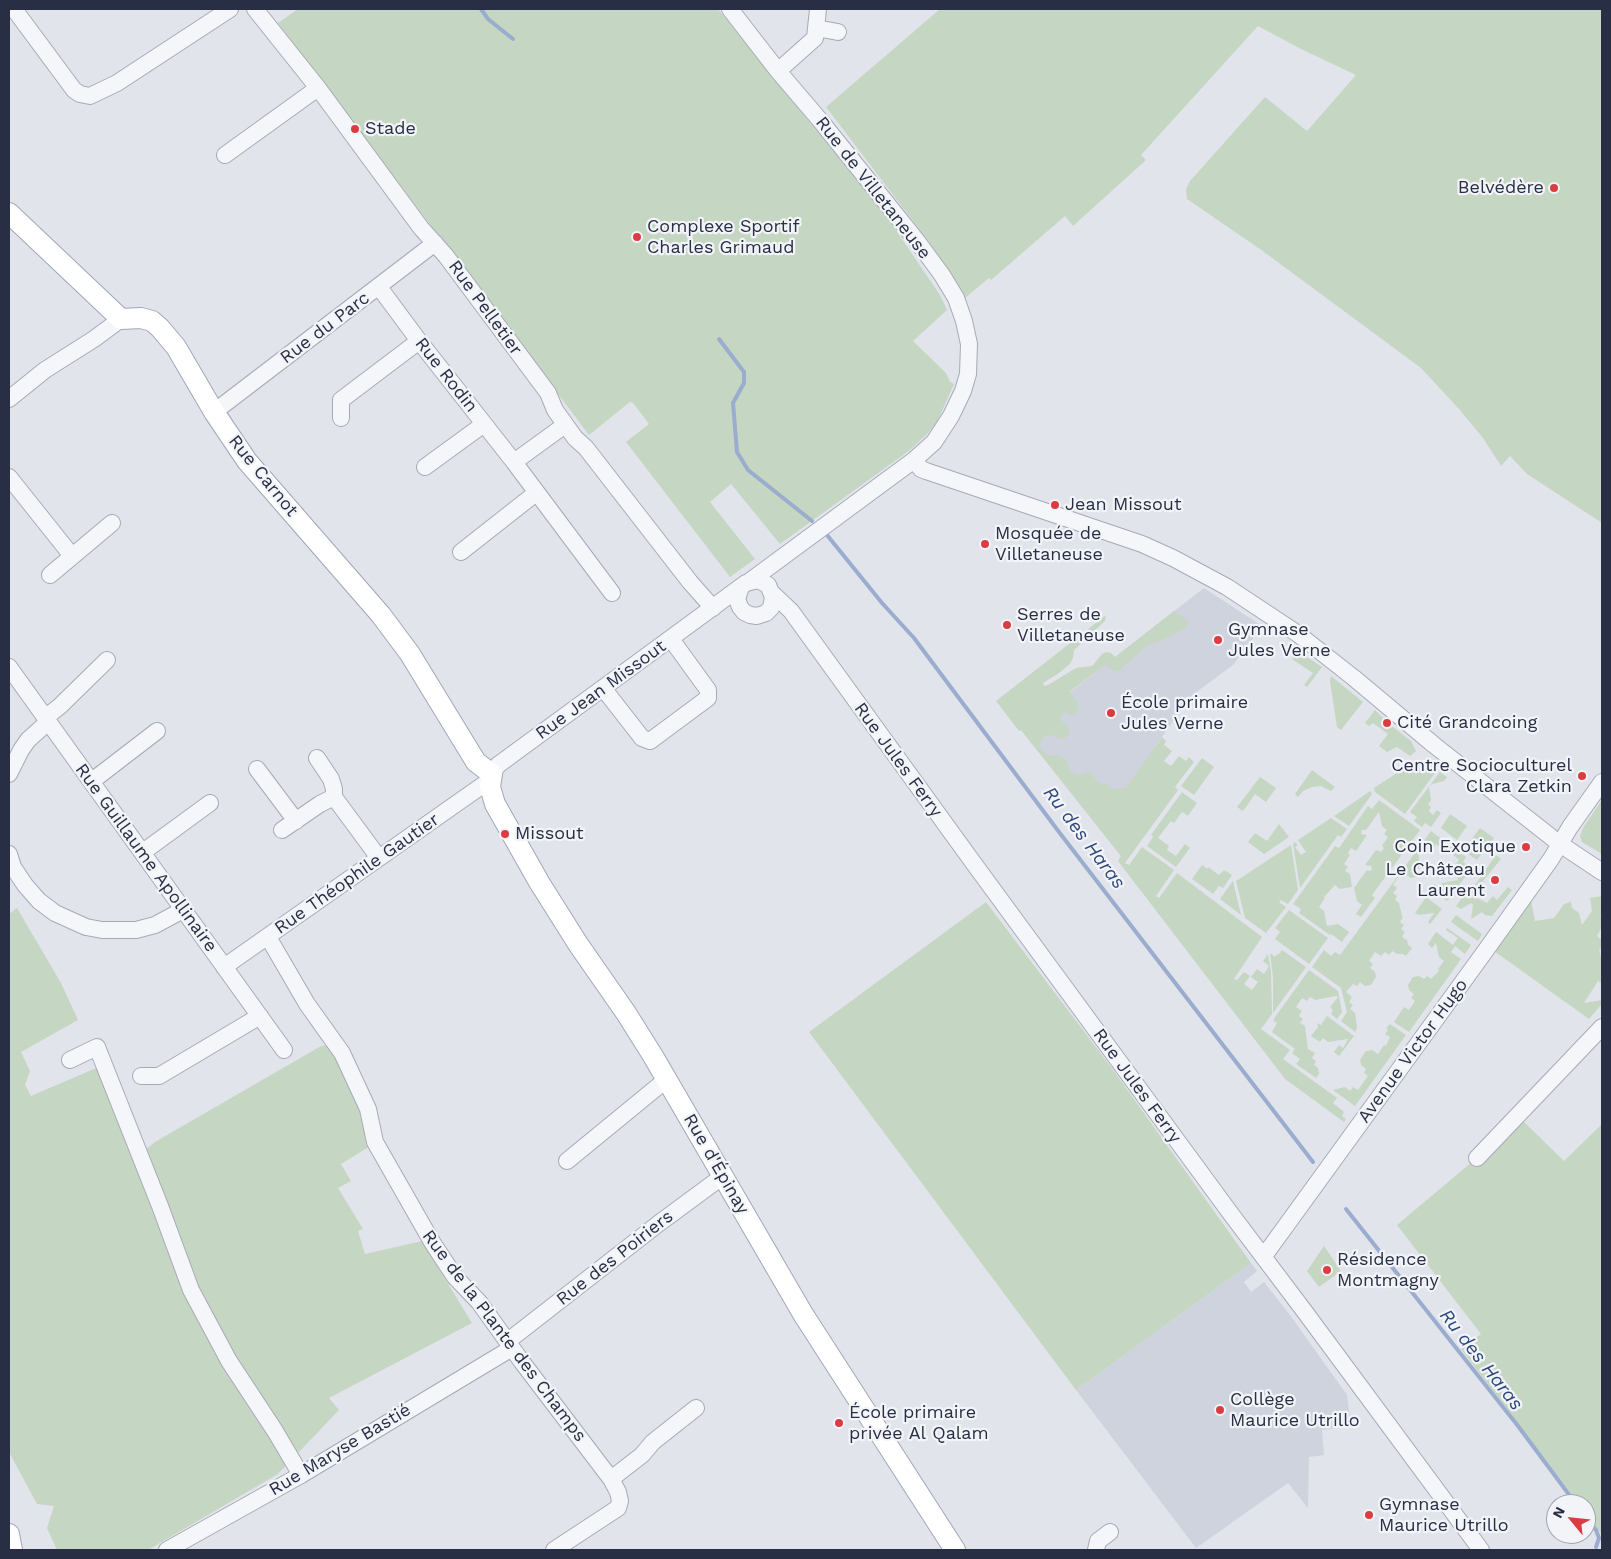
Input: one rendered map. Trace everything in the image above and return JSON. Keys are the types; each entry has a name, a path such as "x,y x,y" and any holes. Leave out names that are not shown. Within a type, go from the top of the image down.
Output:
{"main road":[{"path":"9,213 121,319"},
{"name":"Rue Carnot","path":"121,319 141,318 152,321 176,347 214,412 247,461 381,614 410,654 476,762 491,777"},
{"name":"Rue d'Épinay","path":"491,777 490,787 495,804 539,882 578,944 626,1013 666,1078 803,1314 955,1550"},
{"path":"9,1534 12,1550"}],"street":[{"path":"14,9 74,90 80,94 90,96 117,83 230,9"},
{"name":"Rue Pelletier","path":"255,9 318,88 421,228 435,242 548,393 555,410 574,438 586,448 690,582 713,608"},
{"name":"Rue de Villetaneuse","path":"730,9 778,71 917,241 942,275 956,298 969,344 969,361 964,387"},
{"path":"778,71 815,38 818,9"},
{"path":"816,28 838,32"},
{"path":"225,155 318,88"},
{"name":"Rue du Parc","path":"214,412 379,287 435,242"},
{"name":"Rue Rodin","path":"379,287 612,593"},
{"path":"9,398 45,370 121,319"},
{"path":"341,418 341,400 419,341"},
{"name":"Rue Jean Missout","path":"491,777 498,765 713,608 725,597 757,586 778,560 914,460 934,442 956,406 964,387"},
{"path":"425,467 484,424"},
{"path":"514,462 565,425"},
{"path":"914,460 921,469 926,471 1142,544 1173,558 1226,587 1272,616 1317,649 1434,745 1560,844 1602,872"},
{"path":"9,477 72,556"},
{"path":"461,552 536,493"},
{"path":"50,575 112,524"},
{"path":"742,611 738,599 757,586 773,604 766,613"},
{"name":"Rue Jules Ferry","path":"757,586 788,606 1231,1214 1481,1550"},
{"path":"713,608 742,611 748,615 755,616 766,613 782,615 797,620"},
{"path":"603,688 642,738 650,741 708,698 708,690 671,639"},
{"path":"9,774 28,740 107,660"},
{"name":"Rue Guillaume Apollinaire","path":"9,667 284,1050"},
{"path":"92,781 158,731"},
{"path":"317,758 333,783 334,797 379,858"},
{"path":"257,769 296,821"},
{"name":"Rue Théophile Gautier","path":"224,967 491,777"},
{"name":"Avenue Victor Hugo","path":"1264,1256 1497,935 1602,782"},
{"path":"282,830 320,804 334,797"},
{"path":"143,852 210,803"},
{"path":"9,854 13,867 25,886 39,901 55,913 86,927 102,930 136,930 155,926 183,910"},
{"name":"Rue de la Plante des Champs","path":"268,937 307,1004 342,1053 368,1109 375,1142 415,1215 455,1277 479,1302 611,1480 620,1501 618,1508 554,1550"},
{"path":"141,1076 159,1076 260,1016"},
{"path":"1476,1158 1602,1028"},
{"path":"70,1060 97,1047 191,1290 229,1361 275,1431 301,1475"},
{"path":"567,1161 666,1078"},
{"name":"Rue des Poiriers","path":"510,1344 658,1224 722,1176"},
{"name":"Rue Maryse Bastié","path":"166,1550 301,1475 510,1344"},
{"path":"611,1480 642,1455 653,1442 696,1408"},
{"path":"1096,1550 1098,1541 1110,1532"}],"shaded area":[{"name":"École primaire Jules Verne","path":"1204,588 1262,626 1233,665 1191,696 1152,751 1158,786 1121,856 1021,730"},
{"name":"Collège Maurice Utrillo","path":"1251,1263 1257,1271 1244,1282 1251,1292 1264,1282 1290,1315 1347,1395 1351,1426 1322,1430 1324,1455 1309,1457 1308,1508 1288,1483 1196,1548 1076,1390"}],"green space":[{"name":"Complexe Sportif Charles Grimaud","path":"298,9 718,9 889,220 940,295 947,310 913,341 946,373 950,382 954,384 937,422 910,450 780,544 731,484 710,502 755,559 730,577 626,442 649,424 633,403 630,402 589,435 278,23"},
{"path":"940,9 1602,9 1602,523 1527,474 1510,456 1501,466 1483,438 1421,368 1260,249 1187,199 1186,189 1190,181 1265,97 1307,131 1356,75 1258,26 1141,155 1146,160 1073,226 1065,216 991,280 989,278 965,298 929,242 826,107"},
{"path":"1174,611 1189,622 1186,627 1165,639 1146,646 1120,670 1115,671 1105,665 1069,692 1078,704 1078,710 1073,716 1064,712 1059,719 1068,726 1069,734 1061,739 1052,735 1045,736 1041,740 1040,748 1047,755 1066,759 1069,769 1074,774 1079,775 1090,772 1099,783 1107,784 1112,789 1126,788 1162,737 1166,741 1164,745 1172,751 1164,761 1171,766 1179,756 1186,761 1189,757 1194,762 1175,787 1178,790 1125,863 1129,865 1142,847 1174,870 1156,896 1159,898 1177,873 1262,937 1234,979 1237,980 1244,972 1250,976 1244,984 1252,990 1258,982 1251,977 1257,969 1264,974 1269,966 1263,961 1268,954 1271,972 1272,1014 1261,1029 1290,1050 1283,1059 1337,1098 1333,1103 1344,1112 1342,1116 1346,1119 1344,1122 1285,1079 1118,861 1121,856 996,701 1106,615 1105,621 1074,650 1070,664 1043,683 1044,686 1076,668 1092,666 1106,652 1111,653 1115,657"},
{"path":"1298,651 1322,667 1307,687 1304,685 1313,673 1292,659"},
{"path":"1331,676 1363,702 1341,730 1337,727 1330,681"},
{"path":"1375,710 1383,718 1382,723 1384,726 1393,727 1411,741 1416,751 1410,756 1397,747 1387,752 1379,746 1388,734 1373,723 1369,726 1365,723"},
{"path":"1202,758 1214,767 1194,795 1181,786"},
{"path":"1415,761 1440,766 1405,814 1375,792 1374,788"},
{"path":"1312,770 1335,787 1331,791 1321,786 1312,787 1303,791 1298,797 1295,794"},
{"path":"1440,772 1447,777 1444,781 1432,784 1429,787 1431,800 1428,804 1431,807 1429,811 1433,815 1437,810 1441,813 1431,827 1425,823 1422,827 1414,821 1417,817 1410,812"},
{"path":"1260,777 1276,788 1266,802 1255,794 1243,811 1237,807"},
{"path":"1370,791 1372,794 1349,826 1334,816"},
{"path":"1182,792 1197,803 1188,816 1182,812 1174,823 1171,821 1158,838 1169,846 1167,850 1176,856 1185,844 1190,848 1176,867 1147,846 1153,837 1151,835"},
{"path":"1379,800 1420,830 1372,895 1375,898 1361,917 1356,914 1362,905 1357,901 1354,888 1367,870 1372,870 1371,866 1365,865 1376,850 1381,852 1384,848 1382,846 1388,837 1384,834 1387,830 1382,826 1379,812 1366,830 1362,830 1361,834 1367,835 1356,851 1351,848 1348,853 1350,855 1344,864 1348,867 1345,871 1350,874 1352,887 1340,889 1335,885 1324,897 1319,907 1324,911 1327,926 1338,924 1349,932 1342,942 1299,913 1301,909 1293,904 1335,846 1339,848 1368,806 1372,809"},
{"path":"1602,800 1602,854 1582,842 1580,836 1583,828"},
{"path":"1450,814 1467,826 1457,840 1441,828"},
{"path":"1331,818 1347,829 1341,837 1338,835 1300,888 1293,844 1295,842 1298,845 1295,847 1301,855 1306,852 1298,840"},
{"path":"1279,824 1289,837 1264,854 1248,842 1255,833 1267,841"},
{"path":"1480,828 1494,838 1477,860 1467,853 1472,847 1468,844"},
{"path":"1431,831 1466,857 1463,862 1472,868 1447,901 1431,888 1434,884 1439,887 1442,883 1458,880 1455,865 1459,860 1447,849 1445,850 1436,844 1433,849 1418,851 1420,867 1416,871 1419,873 1416,877 1411,878 1406,875 1403,878 1399,876 1393,885 1397,888 1393,893 1397,896 1395,900 1399,903 1403,917 1400,922 1404,925 1401,929 1405,932 1402,937 1407,940 1408,945 1412,948 1406,956 1392,951 1389,955 1385,952 1381,956 1375,952 1369,961 1373,964 1370,968 1375,972 1376,977 1371,985 1365,986 1360,982 1357,986 1353,984 1346,992 1352,997 1349,1002 1353,1005 1350,1009 1355,1013 1357,1028 1355,1032 1341,1021 1347,1012 1341,988 1312,967 1324,950 1331,956 1335,952 1340,955"},
{"path":"1291,845 1298,890 1288,904 1281,900 1279,902 1286,907 1266,933 1245,918 1236,881"},
{"path":"1496,855 1501,859 1475,891 1478,894 1477,898 1487,903 1493,896 1497,900 1508,887 1512,890 1492,916 1485,915 1482,912 1471,919 1473,905 1471,903 1461,909 1456,906 1464,895 1467,896"},
{"path":"1202,865 1219,875 1224,870 1232,875 1223,888 1219,886 1213,894 1192,879"},
{"path":"1233,881 1241,915 1220,899"},
{"path":"1602,896 1602,915 1600,916 1602,918 1602,927 1597,936 1602,940 1602,948 1599,949 1602,961 1602,983 1598,981 1584,1003 1602,1000 1602,1004 1589,1019 1494,951 1531,900 1535,921 1554,918 1564,904 1571,902 1572,908 1579,913 1582,925 1592,911 1590,898"},
{"path":"1426,897 1442,909 1430,924 1428,922 1434,913 1419,915 1415,913"},
{"path":"986,902 1111,1067 1251,1263 1076,1390 809,1032"},
{"path":"17,908 61,983 78,1020 21,1052 30,1071 25,1085 31,1096 101,1066 139,1155 155,1142 321,1046 327,1045 343,1062 372,1145 341,1164 351,1181 338,1188 363,1229 358,1231 365,1254 422,1241 472,1323 329,1398 339,1410 278,1474 148,1550 57,1550 47,1528 54,1506 37,1504 9,1452 9,914"},
{"path":"1289,910 1328,938 1309,964 1275,939 1280,932 1275,928"},
{"path":"1456,915 1482,934 1478,941 1451,922"},
{"path":"1447,928 1471,945 1465,954 1455,946 1451,952 1461,959 1409,1032 1394,1022 1404,1007 1409,1010 1415,1001 1411,998 1414,994 1409,990 1408,985 1413,977 1419,976 1424,979 1427,976 1431,979 1439,971 1438,969 1444,961 1439,957 1436,943 1432,948 1428,944 1436,932 1453,945 1458,938 1446,930"},
{"path":"1282,950 1306,967 1273,1013 1273,978 1270,953 1275,957"},
{"path":"1309,970 1338,991 1342,1012 1337,1019 1331,1014 1333,1010 1330,1007 1338,997 1336,996 1315,1000 1310,997 1307,1001 1302,998 1296,1007 1302,1011 1299,1016 1303,1019 1300,1023 1305,1026 1308,1049 1315,1053 1312,1058 1316,1061 1314,1065 1318,1068 1319,1074 1316,1078 1296,1064 1300,1059 1292,1053 1295,1049 1272,1032 1277,1023 1273,1020"},
{"path":"1327,1016 1354,1036 1339,1056 1334,1052 1339,1045 1343,1048 1348,1039 1328,1042 1323,1038 1320,1042 1311,1036 1318,1027 1317,1023 1321,1025"},
{"path":"1390,1024 1406,1035 1355,1106 1333,1090 1345,1087 1350,1091 1353,1087 1358,1090 1368,1076 1364,1073 1366,1069 1361,1065 1360,1060 1366,1051 1372,1050 1378,1054 1384,1045 1386,1046 1390,1037 1385,1034 1388,1030 1386,1028"},
{"path":"1522,1120 1564,1161 1602,1126 1602,1535 1596,1527 1596,1494 1571,1494 1461,1349 1481,1334 1397,1225"},
{"path":"1324,1246 1341,1271 1319,1287 1307,1271"}],"waterway":[{"name":"Ru des Haras","path":"481,9 488,19 513,39"},
{"name":"Ru des Haras","path":"719,339 744,372 744,383 733,403 737,452 748,470 812,521"},
{"name":"Ru des Haras","path":"827,535 882,603 914,638 1059,832 1313,1162"},
{"name":"Ru des Haras","path":"1346,1209 1518,1426 1569,1494"},
{"name":"Ru des Haras","path":"1596,1530 1599,1538 1596,1547"}],"place":[{"name":"Stade","path":"355,129"},
{"name":"Belvédère","path":"1554,188"},
{"name":"Complexe Sportif Charles Grimaud","path":"637,237"},
{"name":"Jean Missout","path":"1055,505"},
{"name":"Mosquée de Villetaneuse","path":"985,544"},
{"name":"Serres de Villetaneuse","path":"1007,625"},
{"name":"Gymnase Jules Verne","path":"1218,640"},
{"name":"École primaire Jules Verne","path":"1111,713"},
{"name":"Cité Grandcoing","path":"1387,723"},
{"name":"Centre Socioculturel Clara Zetkin","path":"1582,776"},
{"name":"Missout","path":"505,834"},
{"name":"Coin Exotique","path":"1526,847"},
{"name":"Le Château Laurent","path":"1495,880"},
{"name":"Résidence Montmagny","path":"1327,1270"},
{"name":"Collège Maurice Utrillo","path":"1220,1410"},
{"name":"École primaire privée Al Qalam","path":"839,1423"},
{"name":"Gymnase Maurice Utrillo","path":"1369,1515"}]}
